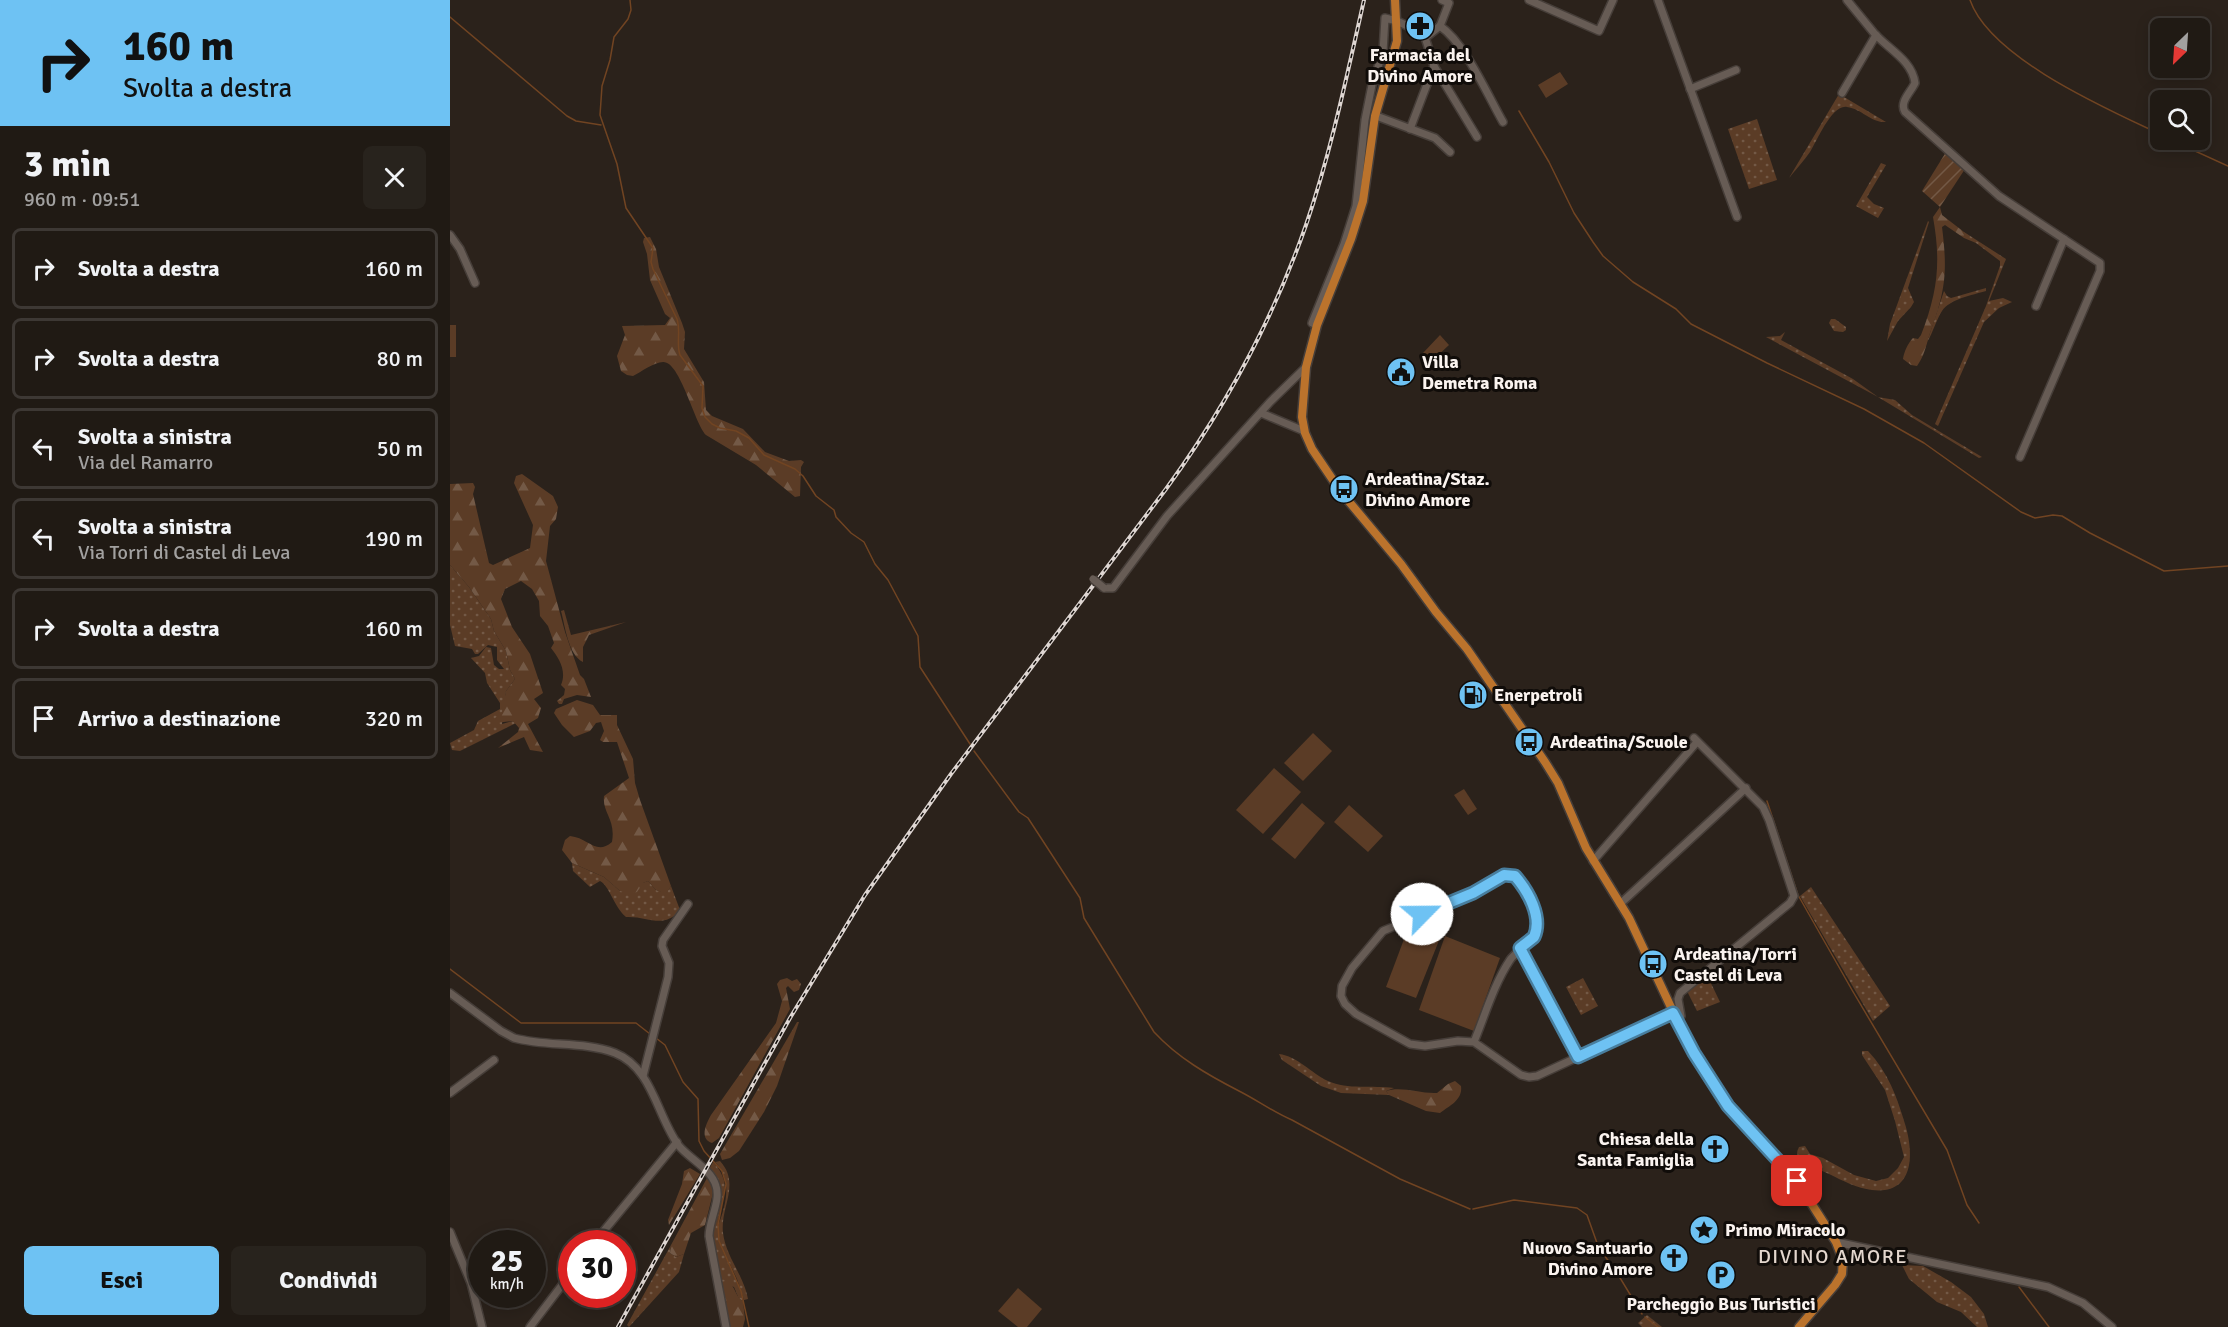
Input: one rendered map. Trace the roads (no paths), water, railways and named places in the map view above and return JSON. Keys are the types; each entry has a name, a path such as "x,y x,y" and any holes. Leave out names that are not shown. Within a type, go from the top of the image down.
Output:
{"main road":[{"path":"1395,0 1396,47 1375,116 1360,213 1317,325 1306,367 1303,402 1304,430 1312,449 1341,492 1467,650 1545,762 1558,783 1593,861 1635,930 1694,1053 1728,1106 1793,1175 1836,1242 1842,1260 1842,1274 1833,1288 1799,1327"}],"street":[{"path":"1425,38 1440,26 1449,3 1442,0"},
{"path":"1529,0 1599,31 1613,0"},
{"path":"1658,0 1737,217"},
{"path":"1847,0 1876,35 1903,59 1913,76 1915,83 1903,105 1905,112 2000,196 2096,260 2101,268 2020,457"},
{"path":"1317,325 1312,323 1344,244 1356,206 1365,120 1372,85 1383,52 1385,18 1424,34 1434,66 1477,137"},
{"path":"1440,26 1460,46 1503,122"},
{"path":"1842,93 1876,35"},
{"path":"1410,129 1434,66"},
{"path":"1690,89 1736,70"},
{"path":"1379,117 1438,139 1450,152"},
{"path":"450,235 460,249 475,283"},
{"path":"2036,306 2064,239"},
{"path":"1093,579 1104,588 1113,588 1167,516 1306,367"},
{"path":"1261,413 1304,430"},
{"path":"1474,1042 1501,975 1520,948 1534,937 1537,930 1531,901 1515,876 1508,874 1473,893 1383,931 1354,965 1343,983 1341,996 1348,1007 1407,1043 1425,1046 1458,1041 1474,1042 1521,1075 1537,1076 1675,1017 1681,1017 1678,999 1680,992 1790,903 1793,898 1767,814 1759,801 1696,740 1593,861"},
{"path":"1620,904 1746,788"},
{"path":"643,1076 668,977 669,963 662,946 663,940 688,904"},
{"path":"1520,948 1578,1057"},
{"path":"450,993 511,1036 611,1052 627,1060 643,1076 677,1142 710,1176 717,1188 709,1225 709,1236 726,1327"},
{"path":"450,1094 494,1060"},
{"path":"605,1230 677,1142"},
{"path":"450,1233 471,1283 482,1327"},
{"path":"1836,1242 2048,1287 2083,1304 2112,1327"},
{"path":"530,1327 558,1290"}],"waterway":[{"path":"630,0 631,10 628,19 614,37 602,86 600,115 617,164 626,208 653,248 651,262 653,269 677,319 680,355 703,386 702,408 705,417 720,428 736,431 749,438 764,455 795,469 803,476 816,496 834,510 836,517 851,533 864,542 875,564 888,580 918,636 920,667 970,744"},
{"path":"1970,0 1982,21 2001,42 2025,61 2082,96 2150,129"},
{"path":"450,17 567,116 576,121 601,125"},
{"path":"1519,111 1549,162 1574,213 1603,256 1633,282 1676,309 1691,324 1864,409 1924,443 2021,512 2035,518 2062,516 2164,571 2228,566"},
{"path":"2193,150 2228,166"},
{"path":"974,751 1019,812 1028,818 1080,898 1084,918 1154,1032 1163,1041 1183,1058 1205,1072 1278,1113 1400,1179 1470,1209"},
{"path":"1767,801 1798,895 1947,1150 1967,1205 1979,1223"},
{"path":"450,969 521,1023 636,1023 650,1034"},
{"path":"656,1038 665,1045 683,1082 698,1099 699,1141 704,1151 722,1171 726,1184 718,1225 719,1241 741,1291 749,1327"},
{"path":"1473,1209 1514,1200 1577,1208 1587,1215 1597,1243"},
{"path":"1600,1250 1614,1268 1642,1314"},
{"path":"2019,1287 2049,1327"},
{"path":"1645,1317 1658,1327"}],"railway":[{"path":"618,1327 790,1018 865,895 951,774 1166,489 1228,395 1263,329 1306,225 1331,142 1364,0"}],"place":[{"name":"Farmacia del Divino Amore","path":"1420,26"},
{"name":"Villa Demetra Roma","path":"1401,372"},
{"name":"Ardeatina/Staz. Divino Amore","path":"1344,489"},
{"name":"Enerpetroli","path":"1473,695"},
{"name":"Ardeatina/Scuole","path":"1529,742"},
{"name":"Ardeatina/Torri Castel di Leva","path":"1653,964"},
{"name":"Chiesa della Santa Famiglia","path":"1715,1149"},
{"name":"Primo Miracolo","path":"1704,1230"},
{"name":"Nuovo Santuario Divino Amore","path":"1674,1258"},
{"name":"Parcheggio Bus Turistici","path":"1721,1275"}],"district":[{"name":"DIVINO AMORE","path":"1833,1256"}]}
